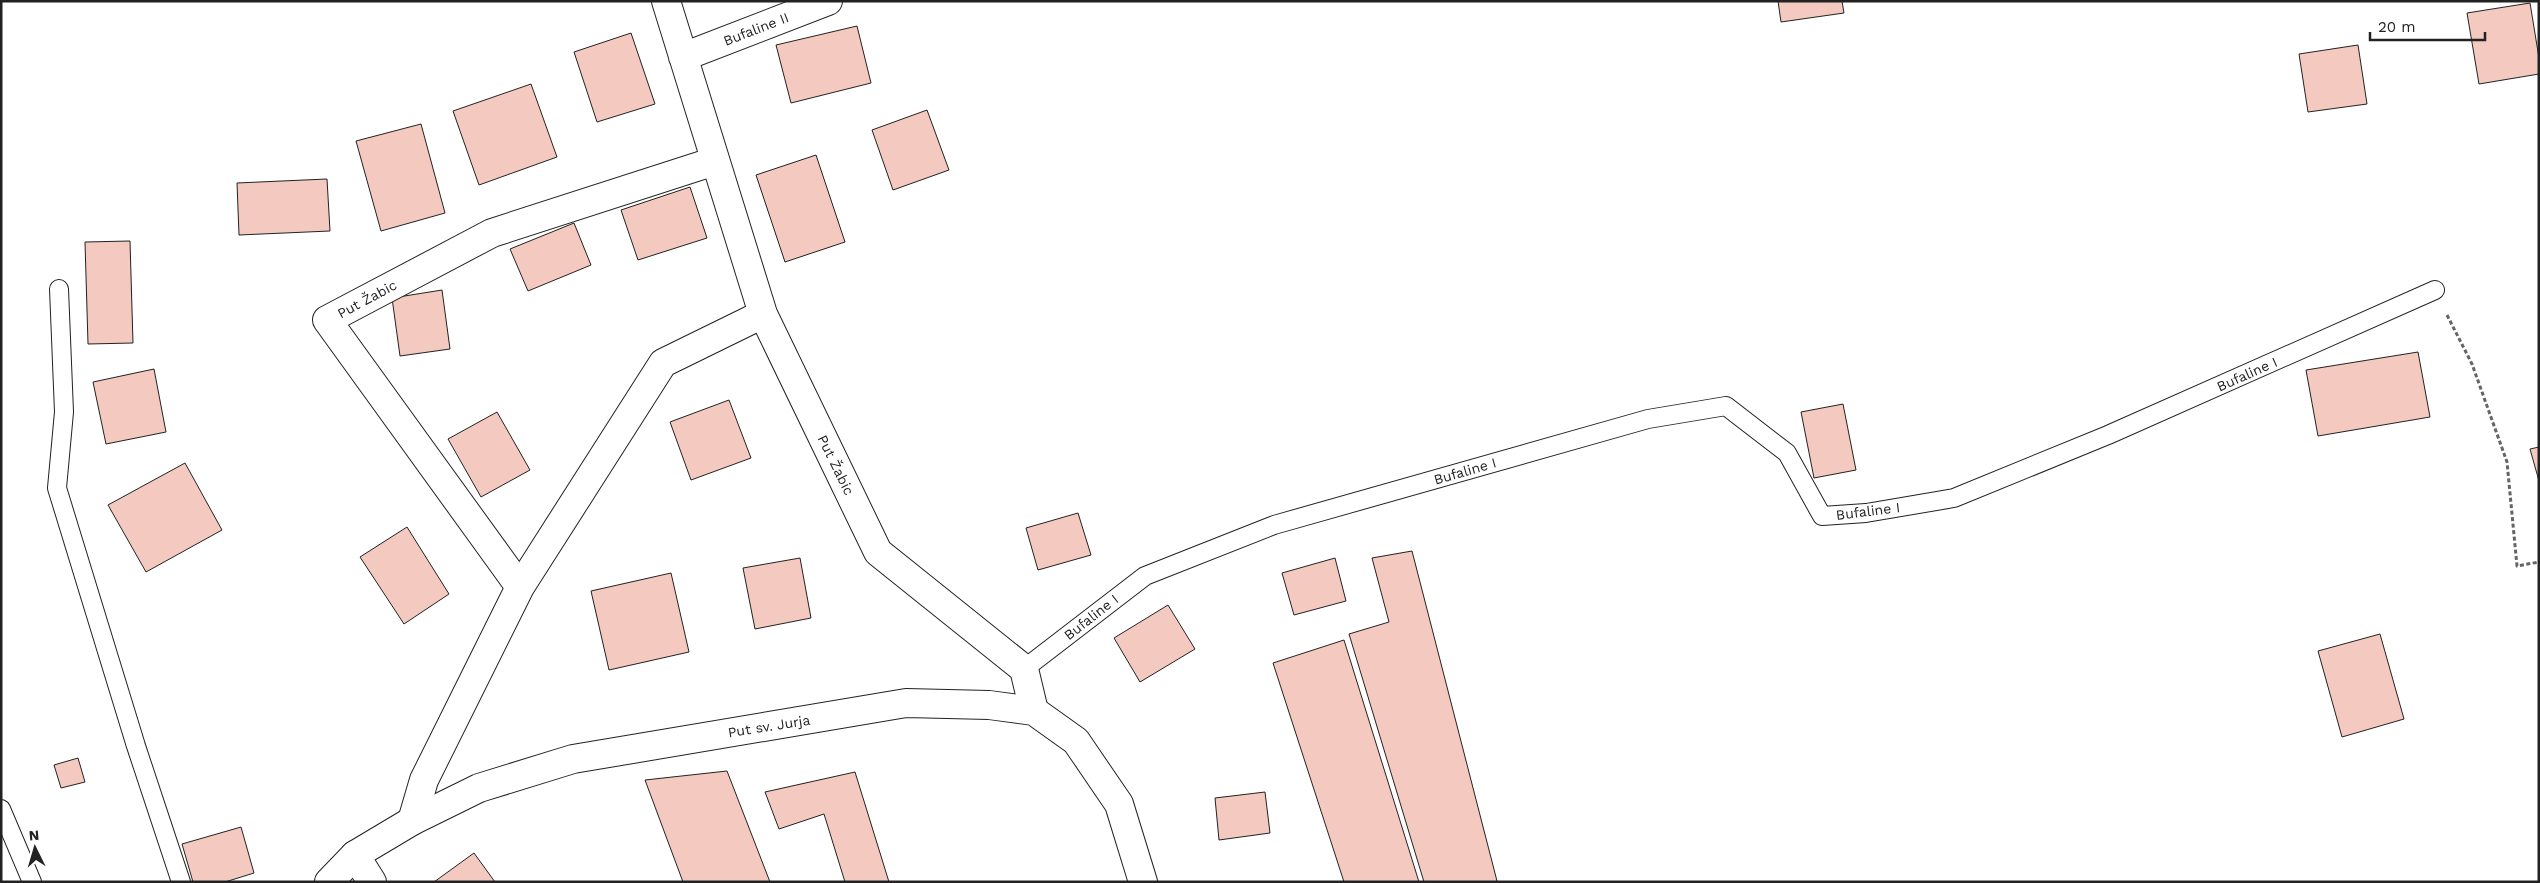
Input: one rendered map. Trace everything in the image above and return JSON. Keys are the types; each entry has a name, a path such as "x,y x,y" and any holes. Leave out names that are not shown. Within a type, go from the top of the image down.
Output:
{"street":[{"name":"Put Žabic","path":"666,1 763,314 878,552 1024,669"},
{"name":"Bufaline II","path":"683,58 828,1"},
{"name":"Put Žabic","path":"520,587 327,320 492,233 715,162"},
{"path":"412,821 424,780 520,587 663,363 763,314"},
{"path":"1024,669 1034,711"},
{"name":"Put sv. Jurja","path":"329,882 355,855 412,821 480,788 573,759 906,703 989,705 1034,711 1076,741 1119,804 1143,882"},
{"path":"355,855 372,882"}],"lane":[{"path":"60,289 64,412 57,488 136,746 181,882"},
{"name":"Bufaline I","path":"1024,669 1145,576 1154,572 1274,524 1648,419 1726,406 1787,453 1822,516 1866,513 1954,498 2108,435 2435,290"},
{"path":"1,809 32,882"}],"path":[{"path":"2435,290 2472,364 2508,462 2517,566 2539,562"}],"building":[{"path":"1778,1 1842,1 1844,13 1781,22"},
{"path":"2530,3 2539,58 2539,74 2479,84 2467,13"},
{"path":"857,26 871,83 791,103 776,45"},
{"path":"631,33 655,104 597,122 574,52"},
{"path":"2358,45 2367,104 2308,112 2299,54"},
{"path":"531,84 557,157 479,185 453,111"},
{"path":"927,110 949,170 893,190 872,130"},
{"path":"421,124 445,213 381,231 356,141"},
{"path":"816,155 845,242 785,262 756,175"},
{"path":"327,179 330,231 239,235 237,183"},
{"path":"690,187 707,238 638,260 621,210"},
{"path":"574,223 591,265 528,291 510,249"},
{"path":"130,241 133,343 88,344 85,242"},
{"path":"442,290 450,349 400,356 392,298"},
{"path":"2418,352 2430,417 2318,436 2306,370"},
{"path":"154,369 166,432 106,444 93,382"},
{"path":"729,400 751,458 691,480 670,422"},
{"path":"1843,404 1856,470 1814,478 1801,412"},
{"path":"497,412 530,470 481,497 448,439"},
{"path":"2539,447 2539,481 2530,449"},
{"path":"185,463 222,530 146,572 108,505"},
{"path":"1078,513 1091,555 1038,570 1026,528"},
{"path":"407,527 449,594 404,624 360,557"},
{"path":"1412,551 1497,881 1494,882 1424,882 1349,634 1389,622 1372,558"},
{"path":"800,558 811,618 755,629 743,568"},
{"path":"1335,558 1346,601 1294,615 1282,573"},
{"path":"671,573 689,652 609,670 591,591"},
{"path":"1168,605 1195,649 1140,682 1114,638"},
{"path":"2380,634 2404,719 2342,737 2318,651"},
{"path":"1344,640 1419,882 1344,882 1273,663"},
{"path":"78,758 85,782 61,788 54,765"},
{"path":"727,771 770,882 683,882 645,780"},
{"path":"855,772 889,882 845,882 824,814 779,829 765,792"},
{"path":"1265,792 1270,833 1219,840 1215,798"},
{"path":"241,827 254,873 225,882 193,882 182,844"},
{"path":"474,853 495,882 434,882"}]}
